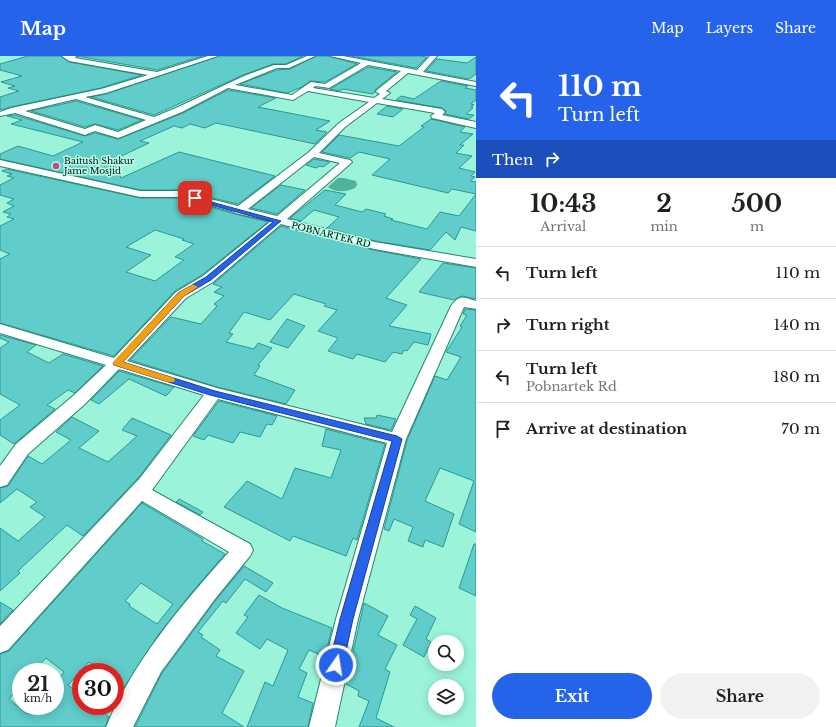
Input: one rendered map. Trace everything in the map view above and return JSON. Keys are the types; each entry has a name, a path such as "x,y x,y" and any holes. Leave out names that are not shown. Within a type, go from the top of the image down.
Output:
{"street":[{"path":"65,56 73,57 69,59 158,74"},
{"path":"0,114 76,97 215,56"},
{"path":"14,110 85,132 96,128 118,135 262,71 277,66 287,67 312,56"},
{"path":"332,56 474,83 475,75"},
{"path":"418,73 434,56"},
{"path":"227,86 293,98 314,84 326,86 366,62"},
{"path":"239,211 312,154 342,124 386,94 380,92 407,70"},
{"path":"307,89 439,111 441,112 435,116 476,125"},
{"path":"76,97 154,120"},
{"path":"0,480 22,449 79,400 117,363 181,295 208,278 278,221 306,197 316,186 347,162 312,154"},
{"name":"POBNARTEK RD","path":"0,163 140,194 178,194 374,245 476,263"},
{"path":"322,727 347,619 397,439 458,306 462,302 476,305"},
{"path":"0,328 214,393 397,439"},
{"path":"0,642 139,491 214,393"},
{"path":"119,727 153,664 207,592 243,550 139,491"}],"shaded area":[{"path":"338,178 356,181 357,185 355,188 345,191 338,191 328,187"}],"building":[{"path":"28,56 61,56 69,62 142,75 101,88 0,110 0,97 19,91 8,88 15,86 1,82 22,76 0,70 0,64"},
{"path":"77,56 203,56 157,70"},
{"path":"219,56 303,56 286,64 273,64 243,75 154,115 91,97 106,94"},
{"path":"316,56 329,56 357,64 325,82 310,81 302,87 287,93 240,84 277,70 290,69"},
{"path":"351,56 419,56 427,57 416,68"},
{"path":"476,57 476,74 469,79 426,71 437,59 467,63"},
{"path":"368,67 397,72 376,89 373,94 343,89 339,91 330,89"},
{"path":"441,81 468,86 465,88 476,90 476,100 471,104 474,105 471,107 473,108 466,114 474,115 469,119 445,114 446,111 442,108 396,100 401,96 414,99"},
{"path":"228,90 276,98 258,107 330,121 316,130 327,132 315,144 216,123 205,128 190,124 182,128 174,126 140,141 149,143 113,160 121,178 179,152 275,176 238,204 179,190 140,190 0,159 0,154 18,146 53,156 83,142 11,124 22,120 7,116 15,115 85,136 95,133 118,139 183,113"},
{"path":"76,101 142,120 118,130 95,124 85,127 31,111"},
{"path":"387,106 403,109 393,117 377,114"},
{"path":"431,119 465,127 460,132 473,134 460,145 464,145 456,153 472,156 459,168 475,172 471,176 475,177 470,181 476,182 476,194 452,189 448,193 372,175 390,159 359,152 350,158 322,152 339,135 399,146 424,127 421,126"},
{"path":"314,159 330,162 323,167 320,166 316,168 306,165"},
{"path":"7,169 140,198 179,198 268,222 202,275 175,291 114,356 0,323 0,259 10,254 0,250 0,226 14,219 7,217 11,214 3,212 14,206 7,203 14,199 0,195 0,185 14,178 7,176 12,174 2,171","holes":["155,230 184,239 182,240 194,244 175,257 184,260 155,281 126,272 151,255 126,247"]},
{"path":"281,185 305,190 277,214 251,208"},
{"path":"325,190 346,194 335,205 362,212 366,209 386,214 384,216 393,219 391,220 427,229 440,212 459,216 476,194 476,231 461,227 455,240 446,232 430,250 375,241 327,228 339,217 314,210 301,221 290,218"},
{"path":"281,226 374,250 421,259 386,298 407,305 389,326 431,334 428,345 414,342 407,351 404,350 402,354 393,352 385,362 357,354 353,359 328,351 338,338 318,331 337,310 324,306 326,304 294,294 270,320 244,312 229,333 233,334 226,342 254,349 258,343 272,348 258,365 260,366 254,375 295,390 286,404 217,387 130,360 171,317 201,324 217,306 214,304 224,296 214,292 222,287 213,284"},
{"path":"443,263 476,268 476,299 462,296 454,300 419,292"},
{"path":"465,309 476,310 476,532 459,524 474,481 440,468 425,501 454,514 443,547 425,540 423,547 408,541 413,527 394,519 389,531 384,529 407,440 435,376 447,380 461,357 446,352 462,327 460,326 467,315 463,314"},
{"path":"287,319 305,326 288,348 270,342"},
{"path":"0,335 36,345 27,352 49,363 63,354 103,366 75,393 68,390 47,405 55,409 14,444 0,435 0,420 20,405 0,394 0,348 9,342 0,338"},
{"path":"119,371 174,387 166,396 129,379 99,404 91,400"},
{"path":"219,401 277,416 272,425 267,424 260,437 240,432 233,443 208,435 204,440 193,436"},
{"path":"377,415 396,419 391,430 366,424 364,418 376,418"},
{"path":"72,417 99,431 79,448 108,462 137,436 122,430 132,418 171,435 139,477 83,536 67,525 18,571 20,573 0,591 0,528 18,541 45,517 30,507 37,502 17,489 0,503 0,488 8,486 28,456 42,464 71,440 56,432"},
{"path":"326,429 385,444 357,540 353,538 346,556 293,536 290,541 224,507 247,481 282,499 295,468 331,478 341,450 322,446"},
{"path":"179,499 203,512 200,515 176,502"},
{"path":"142,503 203,539 202,541 225,554 159,634 124,688 124,663 72,663 72,681 68,685 72,688 72,715 106,715 109,717 105,727 0,727 0,654 9,651","holes":["141,583 173,604 157,624 129,606 130,604 125,601"]},
{"path":"474,544 476,544 476,596 459,588"},
{"path":"244,566 273,583 266,592 245,579 226,603 223,601 198,632 203,635 201,637 220,650 216,656 244,671 222,713 244,727 135,727 162,673 216,600"},
{"path":"259,595 282,608 332,628 325,657 309,650 299,669 307,673 298,697 313,703 308,727 247,727 265,682 273,686 288,650 267,639 260,649 236,633 248,617 244,615"},
{"path":"0,602 13,610 0,624"},
{"path":"364,603 388,616 378,635 397,645 385,669 390,672 376,718 394,727 359,727 369,701 358,696 359,691 346,684"},
{"path":"415,606 436,618 426,639 428,640 428,648 424,657 403,645 417,619 410,615"}],"slow traffic":[{"path":"171,380 117,363 181,295 194,287"}],"place":[{"name":"Baitush Shakur Jame Mosjid","path":"56,166"}],"route":[{"path":"195,198 278,221 208,278 181,295 117,363 214,393 397,439 372,526 336,665"}]}
